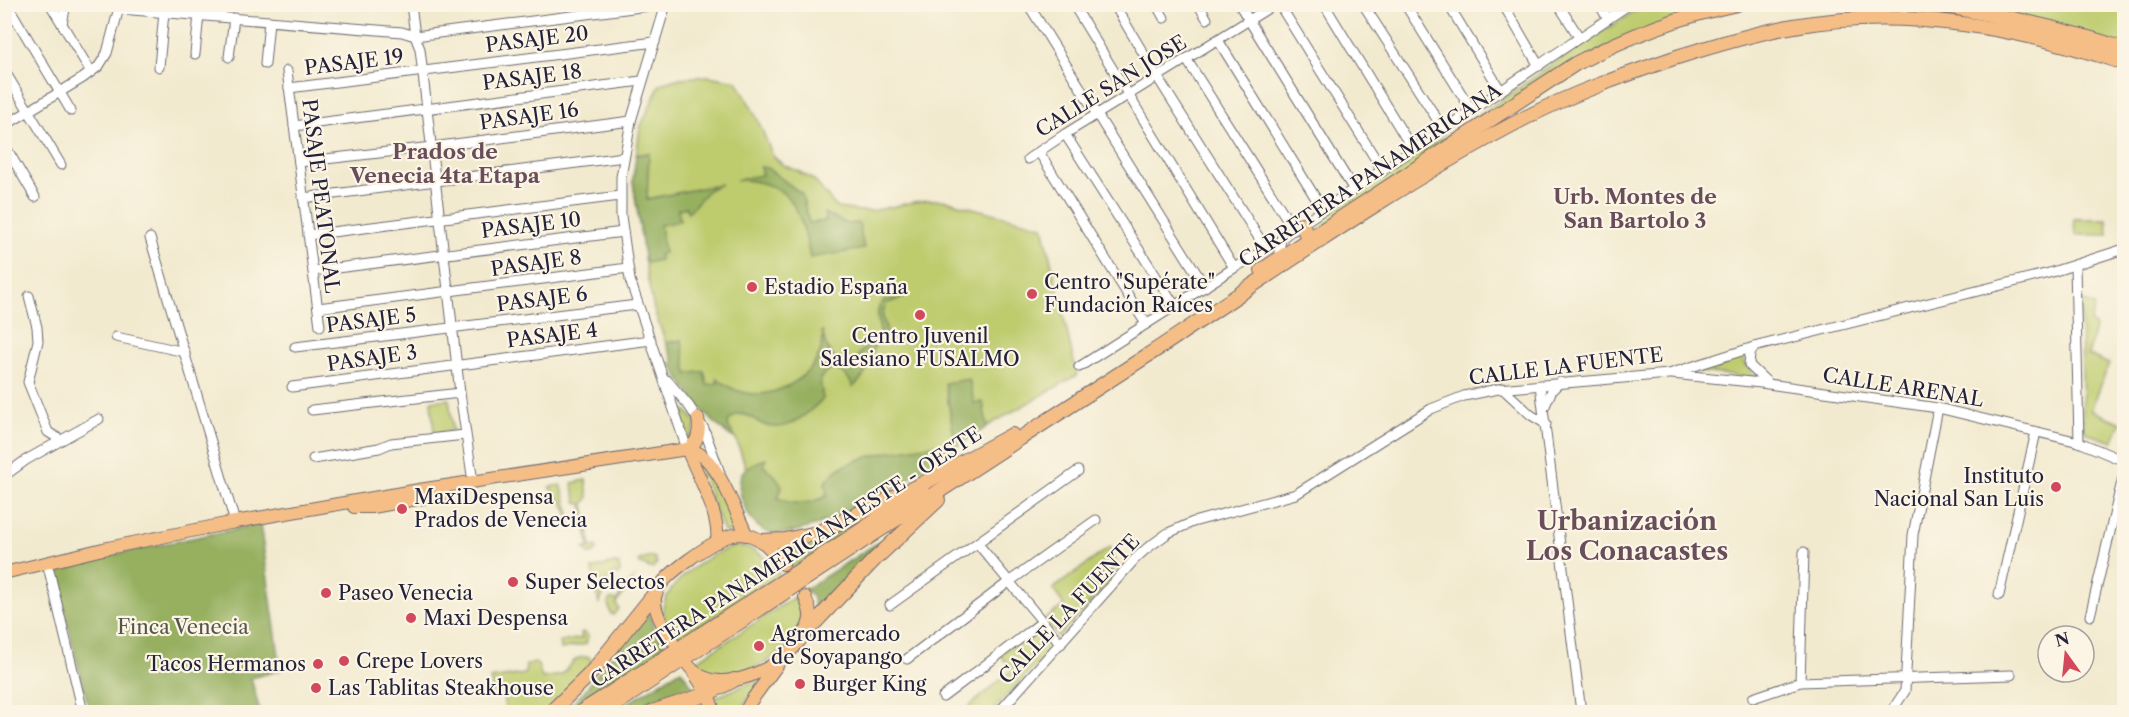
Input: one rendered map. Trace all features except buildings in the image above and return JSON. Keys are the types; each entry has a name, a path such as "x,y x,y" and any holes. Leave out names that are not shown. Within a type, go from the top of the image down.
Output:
{"highway":[{"name":"CARRETERA PANAMERICANA","path":"1012,435 1575,64 1602,50 1666,24 1737,4"},
{"path":"1935,4 2033,22 2124,49"},
{"name":"CARRETERA PANAMERICANA","path":"989,458 1428,173 1527,117 1631,73 1762,33 1821,22 1874,18 1922,19 2003,30 2068,45 2124,63"},
{"path":"1298,227 1308,239"},
{"path":"762,541 785,540 817,533 922,484 971,455 1012,435"},
{"name":"CARRETERA PANAMERICANA ESTE - OESTE","path":"581,712 1012,435"},
{"path":"806,632 874,560 925,511 989,458"},
{"name":"CARRETERA PANAMERICANA ESTE - OESTE","path":"604,712 989,458"},
{"path":"552,712 591,674 656,592"},
{"path":"652,712 708,694 734,680"}],"main road":[{"path":"4,573 235,522 419,490 687,449 692,446 697,437 698,418"},
{"path":"687,449 698,453 709,463 727,491 747,535"},
{"path":"687,449 715,517 718,527 717,542"},
{"path":"338,504 373,507 449,493 467,483"},
{"path":"373,507 377,502 406,497 419,490"},
{"path":"672,640 660,621 656,592 674,572 717,542 735,535 747,535 762,541 783,564"},
{"path":"745,712 780,662 806,632 810,610 805,597"},
{"path":"714,712 708,694 692,669 702,677 715,681 734,680 780,662"}],"street":[{"path":"7,4 71,111"},
{"path":"50,4 91,72"},
{"path":"62,24 66,4"},
{"path":"411,4 415,36 420,49 432,147 460,393 460,435 467,483"},
{"path":"4,126 99,66 107,53 120,7 402,32 415,36 665,4 631,121 620,196 628,268 637,305 687,449"},
{"path":"1028,4 1205,287"},
{"path":"1073,4 1234,268"},
{"path":"1114,4 1266,249"},
{"path":"1156,4 1164,18"},
{"path":"1197,4 1206,19"},
{"path":"1239,4 1354,190"},
{"path":"1277,4 1383,171"},
{"name":"CALLE SAN JOSE","path":"1028,159 1096,114 1277,4"},
{"path":"1324,4 1413,150"},
{"path":"1363,4 1444,130"},
{"path":"1405,4 1472,111"},
{"path":"1448,4 1501,91"},
{"path":"1503,4 1539,66"},
{"path":"1558,4 1579,37"},
{"path":"1599,4 1608,19"},
{"path":"1278,258 1281,239 1630,4"},
{"path":"159,67 164,12"},
{"path":"195,54 199,15"},
{"path":"229,57 234,18"},
{"path":"265,64 270,21"},
{"path":"1218,40 1323,210"},
{"name":"PASAJE 20","path":"423,72 655,42"},
{"path":"1187,60 1298,227"},
{"path":"4,70 61,165"},
{"name":"PASAJE PEATONAL","path":"287,71 320,326"},
{"name":"PASAJE 19","path":"289,88 423,72"},
{"name":"PASAJE 18","path":"294,126 641,81"},
{"name":"PASAJE 16","path":"299,162 631,121"},
{"path":"1065,134 1175,306"},
{"path":"4,144 34,197"},
{"path":"1039,152 1146,324"},
{"path":"303,198 624,157"},
{"path":"308,235 620,196"},
{"name":"PASAJE 10","path":"313,271 623,232"},
{"path":"150,238 235,522"},
{"path":"1079,367 1234,268 1279,244"},
{"name":"CALLE LA FUENTE","path":"999,712 1135,559 1168,533 1193,522 1296,494 1431,409 1464,396 1502,388 1669,374 1754,347 2075,265 2124,249"},
{"path":"2075,265 2079,442"},
{"name":"PASAJE 8","path":"318,308 628,268"},
{"path":"30,296 38,341 28,382 48,432 61,440"},
{"name":"PASAJE 6","path":"452,328 637,305"},
{"name":"PASAJE 5","path":"295,347 452,328"},
{"path":"116,337 185,352"},
{"name":"PASAJE 4","path":"457,365 651,340"},
{"path":"1754,347 1750,353 1749,365 1770,384"},
{"name":"PASAJE 3","path":"292,387 457,365"},
{"path":"662,373 698,418 727,491"},
{"name":"CALLE ARENAL","path":"1669,374 1770,384 1938,408 2079,442 2124,461"},
{"path":"1544,408 1552,390 1560,382"},
{"path":"1540,385 1581,712"},
{"path":"1502,388 1531,415 1546,424"},
{"path":"312,410 460,393"},
{"path":"1891,712 1905,692 1913,535 1938,408"},
{"path":"4,476 26,460 99,419"},
{"path":"1999,595 2036,432"},
{"path":"313,459 379,448 391,442 460,435"},
{"path":"890,605 1078,471"},
{"path":"2090,616 2124,473"},
{"path":"907,659 1010,581 1096,520"},
{"path":"978,544 1061,644"},
{"path":"1800,682 1804,552"},
{"path":"47,562 83,712"},
{"path":"943,697 1042,622"},
{"path":"1753,699 1800,682 2011,675"}],"green space":[{"path":"1646,5 1737,5 1602,50 1308,239 1303,230 1468,123 1583,43"},
{"path":"1934,5 2124,5 2124,51"},
{"path":"707,76 737,81 757,118 773,156 783,165 814,180 837,208 870,211 927,200 950,201 1043,226 1077,375 872,492 798,519 743,477 746,468 736,439 724,432 692,388 668,349 654,310 633,181 640,128 660,84 680,78"},
{"path":"649,153 647,199 721,184 708,190 688,213 686,207 678,209 680,221 660,225 664,253 660,254 660,260 645,263 633,181 636,155"},
{"path":"760,167 767,168 802,194 809,223 826,221 824,213 848,224 859,223 864,249 810,258 803,226 791,201 770,185 736,180 762,175"},
{"path":"2074,219 2107,219 2108,235 2075,235"},
{"path":"904,293 903,298 887,303 883,317 887,336 876,343 866,372 859,382 853,387 843,373 829,371 820,379 823,399 802,417 786,425 769,426 738,414 729,420 728,426 736,439 716,424 699,406 671,364 674,362 666,343 682,340 687,374 704,371 707,385 718,383 717,378 730,387 746,393 760,394 774,391 800,378 810,368 818,357 822,344 822,330 832,355 846,366 852,364 862,351 880,338 879,306 888,298"},
{"path":"2081,300 2095,306 2090,322 2095,327 2088,355 2109,364 2091,410 2121,423 2113,442 2087,433 2083,429"},
{"path":"1746,354 1744,362 1754,375 1752,378 1696,370"},
{"path":"969,379 974,403 983,402 987,427 908,480 817,525 792,532 779,534 767,532 753,521 743,504 739,485 741,476 747,467 766,459 763,465 782,486 778,498 791,503 815,501 827,496 825,483 842,467 868,457 955,442 945,383"},
{"path":"449,399 453,431 434,433 431,401"},
{"path":"678,410 687,411 696,423 690,441"},
{"path":"700,461 709,470 740,532 724,532 698,464"},
{"path":"586,480 588,498 584,504 591,547 596,546 597,549 594,553 589,554 584,549 589,547 582,504 577,503 572,483"},
{"path":"561,485 569,511 571,530 566,508 549,487"},
{"path":"900,498 793,570 773,546 823,536"},
{"name":"Finca Venecia","path":"260,524 281,670 251,678 260,712 90,712 53,567"},
{"path":"907,524 815,616 813,598 806,589"},
{"path":"738,546 762,555 779,574 678,641 663,615 665,601 671,590 680,579 703,561"},
{"path":"1110,547 1114,561 1111,581 1058,637 1044,620 1064,605 1053,589"},
{"path":"652,557 657,563 653,568 639,563 639,560"},
{"path":"613,563 619,565 620,572 618,575 614,573 602,587 605,591 599,603 592,569"},
{"path":"635,577 616,604 619,609 614,615 611,614 608,603 610,599 617,600"},
{"path":"794,597 800,611 799,625 793,638 769,660 739,674 726,677 708,673 692,664"},
{"path":"649,612 654,629 667,649 573,712 563,712 582,694"},
{"path":"1040,624 1054,641 1050,650 991,712 963,712 1013,669 999,654"},
{"path":"584,632 588,636 586,644 561,649 560,642 582,638 581,633"},
{"path":"589,657 592,662 547,712 498,712 505,709 503,694 493,692 490,679 525,674 526,665 535,663 538,665 542,678 561,675 576,659"},
{"path":"681,670 698,694 646,712 613,712"},
{"path":"762,678 740,712 719,712 716,697"}],"place":[{"name":"Estadio España","path":"752,287"},
{"name":"Centro \"Supérate\" Fundación Raíces","path":"1032,294"},
{"name":"Centro Juvenil Salesiano FUSALMO","path":"920,315"},
{"name":"Instituto Nacional San Luis","path":"2056,487"},
{"name":"MaxiDespensa Prados de Venecia","path":"402,509"},
{"name":"Super Selectos","path":"513,582"},
{"name":"Paseo Venecia","path":"326,593"},
{"name":"Maxi Despensa","path":"411,618"},
{"name":"Agromercado de Soyapango","path":"759,646"},
{"name":"Crepe Lovers","path":"344,661"},
{"name":"Tacos Hermanos","path":"318,664"},
{"name":"Burger King","path":"800,684"},
{"name":"Las Tablitas Steakhouse","path":"316,688"}],"district":[{"name":"Prados de Venecia 4ta Etapa","path":"445,163"},
{"name":"Urb. Montes de San Bartolo 3","path":"1635,208"},
{"name":"Urbanización Los Conacastes","path":"1627,536"}]}
